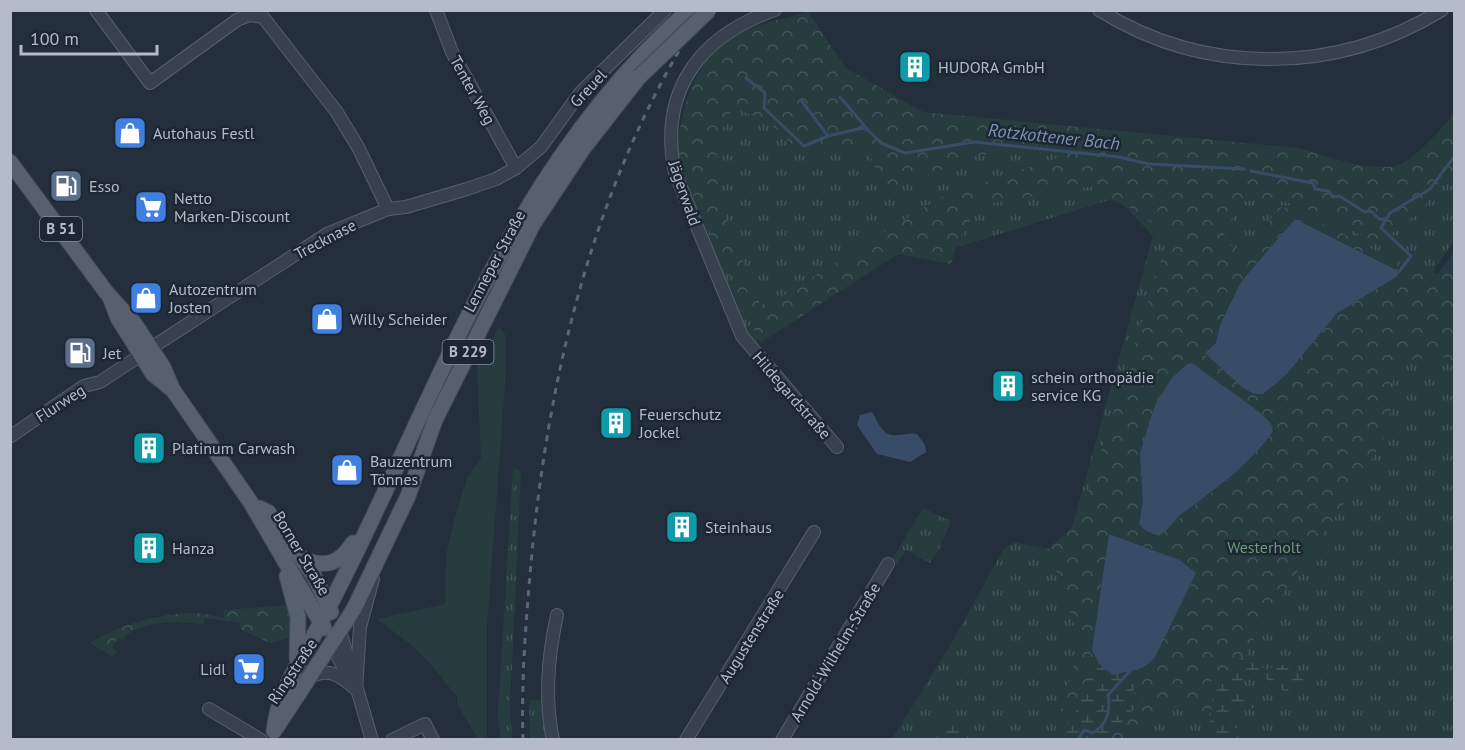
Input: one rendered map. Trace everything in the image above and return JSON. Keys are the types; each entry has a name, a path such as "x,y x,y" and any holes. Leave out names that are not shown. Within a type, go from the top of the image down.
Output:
{"main road":[{"name":"Lenneper Straße","path":"340,631 408,496 435,420 501,284 508,240 560,154 689,10"},
{"name":"Lenneper Straße","path":"321,622 504,261 634,73 709,10"},
{"name":"Borner Straße","path":"10,162 110,297 127,312 146,352 163,366 173,390 250,503 321,622"},
{"name":"Borner Straße","path":"250,503 268,512 303,559 322,589 340,631"},
{"path":"303,559 321,565 340,559 354,542 366,516 378,507"},
{"path":"280,551 280,563 291,584 298,617 299,640 295,668"},
{"name":"B 51","path":"321,622 332,645"},
{"name":"Ringstraße","path":"268,736 295,668 321,622"},
{"name":"Ringstraße","path":"268,736 340,631"}],"street":[{"path":"96,10 150,83 237,20 250,15 263,17 339,116 388,209"},
{"name":"Tenter Weg","path":"436,10 452,52 516,168"},
{"name":"Jägerwald","path":"747,344 734,321 675,173 670,131 676,98 701,56 721,37 738,26 775,10"},
{"path":"1099,10 1138,32 1183,48 1221,57 1278,60 1323,56 1365,46 1402,32 1442,10"},
{"name":"Greuel","path":"516,168 541,147 580,93 665,11"},
{"name":"Trecknase","path":"146,352 327,234 388,209 406,207 496,179 516,168"},
{"name":"Hildegardstraße","path":"747,344 837,447"},
{"name":"Flurweg","path":"11,436 84,386 100,382 146,352"},
{"name":"Augustenstraße","path":"686,740 814,532"},
{"path":"356,689 360,627 378,559"},
{"name":"Arnold-Wilhelm-Straße","path":"782,740 888,564"},
{"path":"553,740 548,697 551,640 557,615"},
{"path":"340,631 348,650 356,689 372,740"},
{"path":"332,645 340,664 356,689"},
{"path":"307,679 319,673 332,673 356,689"},
{"path":"209,709 268,736"},
{"path":"392,740 425,724 433,740"}],"green space":[{"path":"808,12 846,68 923,112 1298,148 1358,165 1383,167 1395,166 1410,158 1427,144 1454,114 1454,169 1423,208 1378,245 1322,213 1278,200 1240,201 1222,240 1250,257 1277,207 1293,209 1409,267 1438,274 1454,252 1454,367 1441,355 1395,363 1388,431 1358,483 1257,632 1239,671 1208,716 1187,700 1120,739 1083,739 1055,731 1080,643 1049,548 1079,522 1169,235 1132,209 1100,194 1095,186 980,205 958,240 951,264 898,254 760,343 677,159 679,139 687,100 694,82 715,51 749,29","holes":["733,107 770,123 799,151 825,144 868,151 886,192 973,157 1059,140 1063,156 941,197 762,309 723,211 715,143","1294,219 1399,271 1396,277 1337,313 1279,382 1266,393 1256,395 1239,385 1224,368 1205,355 1207,349 1217,341 1220,325 1241,282","1192,363 1262,414 1273,427 1263,444 1236,472 1162,534 1156,534 1139,524 1143,496 1140,468 1157,408 1173,377 1182,367","1109,535 1179,560 1194,569 1189,592 1168,626 1158,653 1136,669 1119,675 1092,650"]},
{"name":"Westerholt","path":"846,78 926,115 1394,182 1454,129 1454,241 1435,268 1433,291 1441,355 1454,367 1454,739 892,739 951,644 1003,550 1014,542 1065,552 1153,236 1120,201 1109,200 926,257 896,251 793,313 754,342 746,338 683,178 679,155 683,111"},
{"path":"499,327 506,336 505,385 487,626 487,737 478,739 457,704 457,697 430,663 414,647 377,619 445,604 446,555 454,521 467,478 481,458 477,366"},
{"path":"513,468 521,471 510,706 512,739 501,740 498,714"},
{"path":"923,508 951,521 939,550 930,563 906,550 897,564 891,561"},
{"path":"289,605 292,637 270,643 240,629 240,623 205,618 204,624 160,623 138,628 123,640 118,638 112,648 117,651 113,657 90,643 126,626 166,616 196,613 224,618 224,610"},
{"path":"1242,657 1248,662 1256,661 1266,670 1278,665 1294,665 1303,679 1299,691 1291,692 1284,691 1261,677 1242,678 1245,690 1256,699 1256,708 1243,709 1231,702 1231,714 1232,723 1246,739 1217,739 1210,723 1212,700 1206,693 1209,683"},
{"path":"1095,659 1106,670 1116,673 1142,668 1133,692 1142,699 1143,705 1128,713 1126,719 1115,726 1111,733 1097,739 1069,739 1066,737 1069,717 1076,715 1075,701 1089,677 1088,673"},
{"path":"543,699 550,739 530,739 529,701"},
{"path":"959,719 971,739 927,739 940,723"}],"water":[{"path":"1295,219 1394,269 1402,270 1396,277 1337,313 1286,375 1263,394 1254,394 1243,388 1205,353 1216,343 1220,325 1241,282"},
{"path":"1192,363 1262,414 1271,424 1273,431 1241,467 1179,516 1164,532 1156,535 1139,524 1143,501 1140,454 1156,403 1172,378 1187,364"},
{"path":"872,412 883,430 891,435 917,434 925,445 926,452 910,462 877,454 857,425 860,415"},
{"path":"1109,534 1179,560 1196,573 1154,659 1142,668 1113,675 1099,664 1092,650"}],"waterway":[{"name":"Rotzkottener Bach","path":"746,78 765,93 764,108 804,146 828,136 862,128 868,130 881,143 905,153 974,142 1119,157 1149,164 1244,169"},
{"name":"Rotzkottener Bach","path":"840,97 868,130"},
{"name":"Rotzkottener Bach","path":"801,100 828,136"},
{"path":"1401,269 1411,256 1381,228 1390,213 1430,189 1454,157"},
{"name":"Rotzkottener Bach","path":"1251,171 1313,183 1315,189 1328,191 1334,197 1339,196 1365,212 1371,211 1379,219 1386,219"},
{"path":"1078,740 1084,730 1093,733 1102,726 1109,707 1108,695 1130,671"}],"railway":[{"path":"523,740 523,673 531,563 550,418 565,346 584,276 607,207 634,139 666,73 704,10"}],"place":[{"name":"HUDORA GmbH","path":"915,67"},
{"name":"Autohaus Festl","path":"130,133"},
{"name":"Esso","path":"66,186"},
{"name":"Netto Marken-Discount","path":"151,207"},
{"name":"Autozentrum Josten","path":"146,298"},
{"name":"Willy Scheider","path":"327,319"},
{"name":"Jet","path":"80,353"},
{"name":"schein orthopädie service KG","path":"1008,386"},
{"name":"Feuerschutz Jockel","path":"616,423"},
{"name":"Platinum Carwash","path":"149,448"},
{"name":"Bauzentrum Tönnes","path":"347,470"},
{"name":"Steinhaus","path":"682,527"},
{"name":"Hanza","path":"149,548"},
{"name":"Lidl","path":"249,669"}]}
